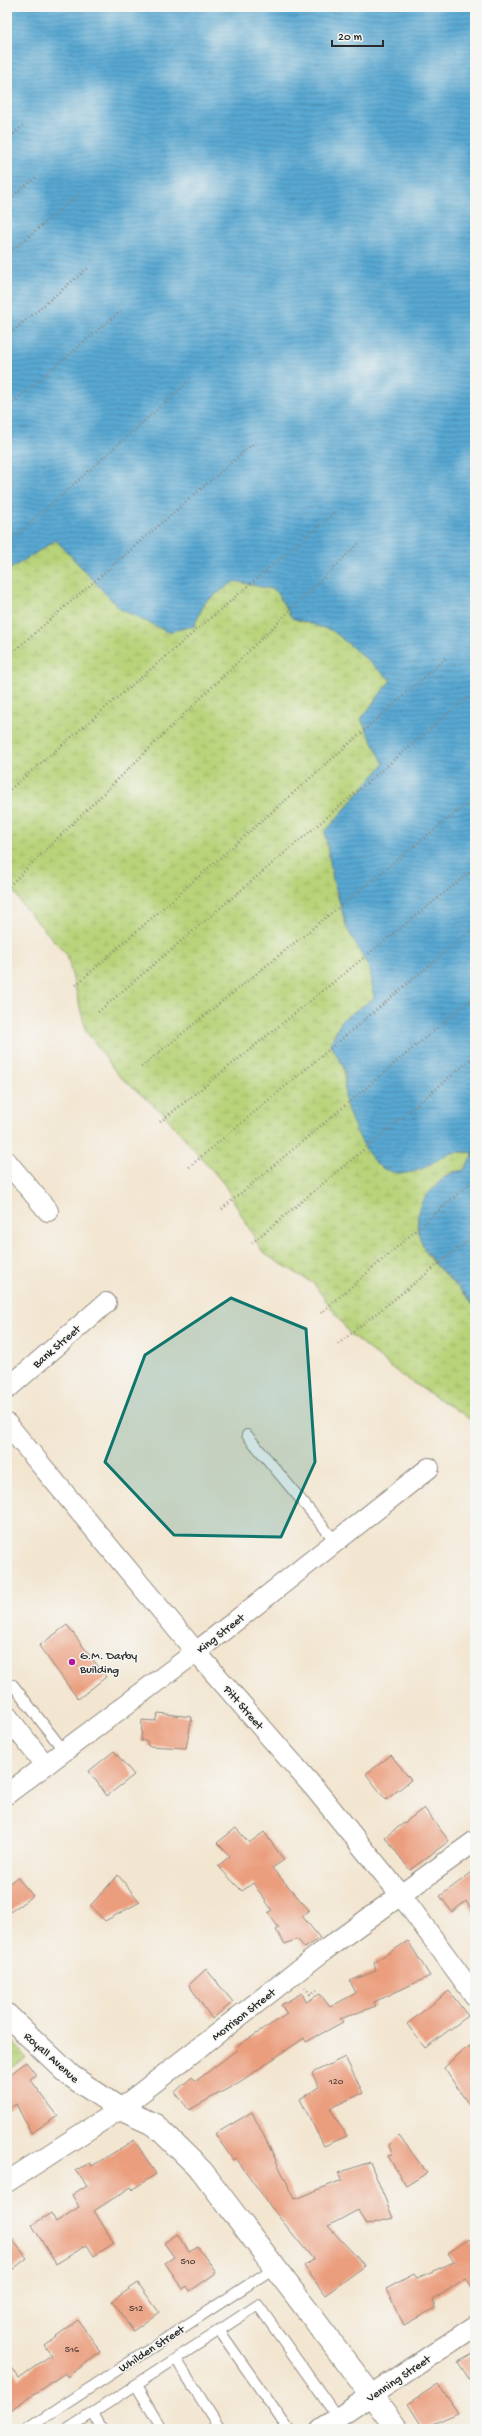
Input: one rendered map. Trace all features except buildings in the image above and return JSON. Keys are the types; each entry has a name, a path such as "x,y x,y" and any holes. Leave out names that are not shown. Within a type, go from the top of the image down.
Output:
{"street":[{"path":"7,1162 48,1211"},
{"name":"Bank Street","path":"7,1389 106,1303"},
{"name":"Pitt Street","path":"7,1424 196,1652 316,1790 401,1895 475,1996"},
{"name":"King Street","path":"7,1794 196,1652 429,1468"},
{"path":"7,1716 45,1765"},
{"name":"Morrison Street","path":"7,2182 120,2109 322,1952 475,1841"},
{"name":"Royall Avenue","path":"7,2015 71,2076 120,2109"},
{"path":"120,2109 155,2125 202,2171 397,2429"},
{"name":"Venning Street","path":"321,2429 475,2326"}],"lane":[{"path":"247,1435 336,1542"},
{"path":"7,1689 14,1685 64,1751"},
{"name":"Whilden Street","path":"27,2429 274,2268"},
{"path":"68,2429 176,2360 258,2305 338,2418"},
{"path":"219,2330 288,2429"},
{"path":"176,2360 220,2429"},
{"path":"136,2385 162,2429"},
{"path":"93,2413 102,2429"}],"path":[{"path":"7,139 23,126"},
{"path":"7,201 36,177"},
{"path":"7,254 83,190"},
{"path":"7,336 89,267"},
{"path":"7,407 123,309"},
{"path":"7,544 189,382"},
{"path":"7,657 255,442"},
{"path":"7,792 336,511"},
{"path":"9,886 360,542"},
{"path":"76,985 446,658"},
{"path":"98,1012 469,696"},
{"path":"141,1067 475,798"},
{"path":"160,1122 475,868"},
{"path":"189,1167 475,927"},
{"path":"222,1209 475,996"},
{"path":"252,1243 475,1056"},
{"path":"321,1313 475,1179"},
{"path":"338,1344 475,1234"},
{"path":"310,1994 317,1990"}],"highlighted area":[{"path":"231,1298 306,1329 315,1462 281,1537 174,1535 105,1462 145,1355"}],"green space":[{"path":"56,540 120,609 194,626 205,602 235,581 276,590 292,618 333,631 391,680 361,719 384,764 325,832 333,879 347,928 370,970 374,998 342,1020 330,1044 344,1068 345,1099 423,1168 447,1154 458,1152 474,1153 464,1170 448,1173 417,1225 424,1249 429,1257 435,1265 463,1292 475,1308 475,1424 463,1414 402,1376 350,1334 314,1284 263,1253 224,1184 163,1113 118,1075 86,1031 67,955 22,905 7,878 7,571"},
{"path":"7,2034 26,2058 7,2071"}],"water":[{"path":"7,7 475,7 475,1308 467,1297 428,1255 418,1230 418,1215 423,1200 445,1177 452,1173 464,1170 474,1153 463,1152 445,1155 424,1168 406,1173 387,1170 376,1164 354,1126 345,1099 344,1068 330,1044 342,1020 374,998 370,970 347,928 333,879 325,832 384,764 361,719 391,680 333,631 292,618 275,590 235,581 205,602 194,626 168,632 120,609 56,540 7,571"}],"place":[{"name":"G.M. Darby Building","path":"72,1662"}]}
